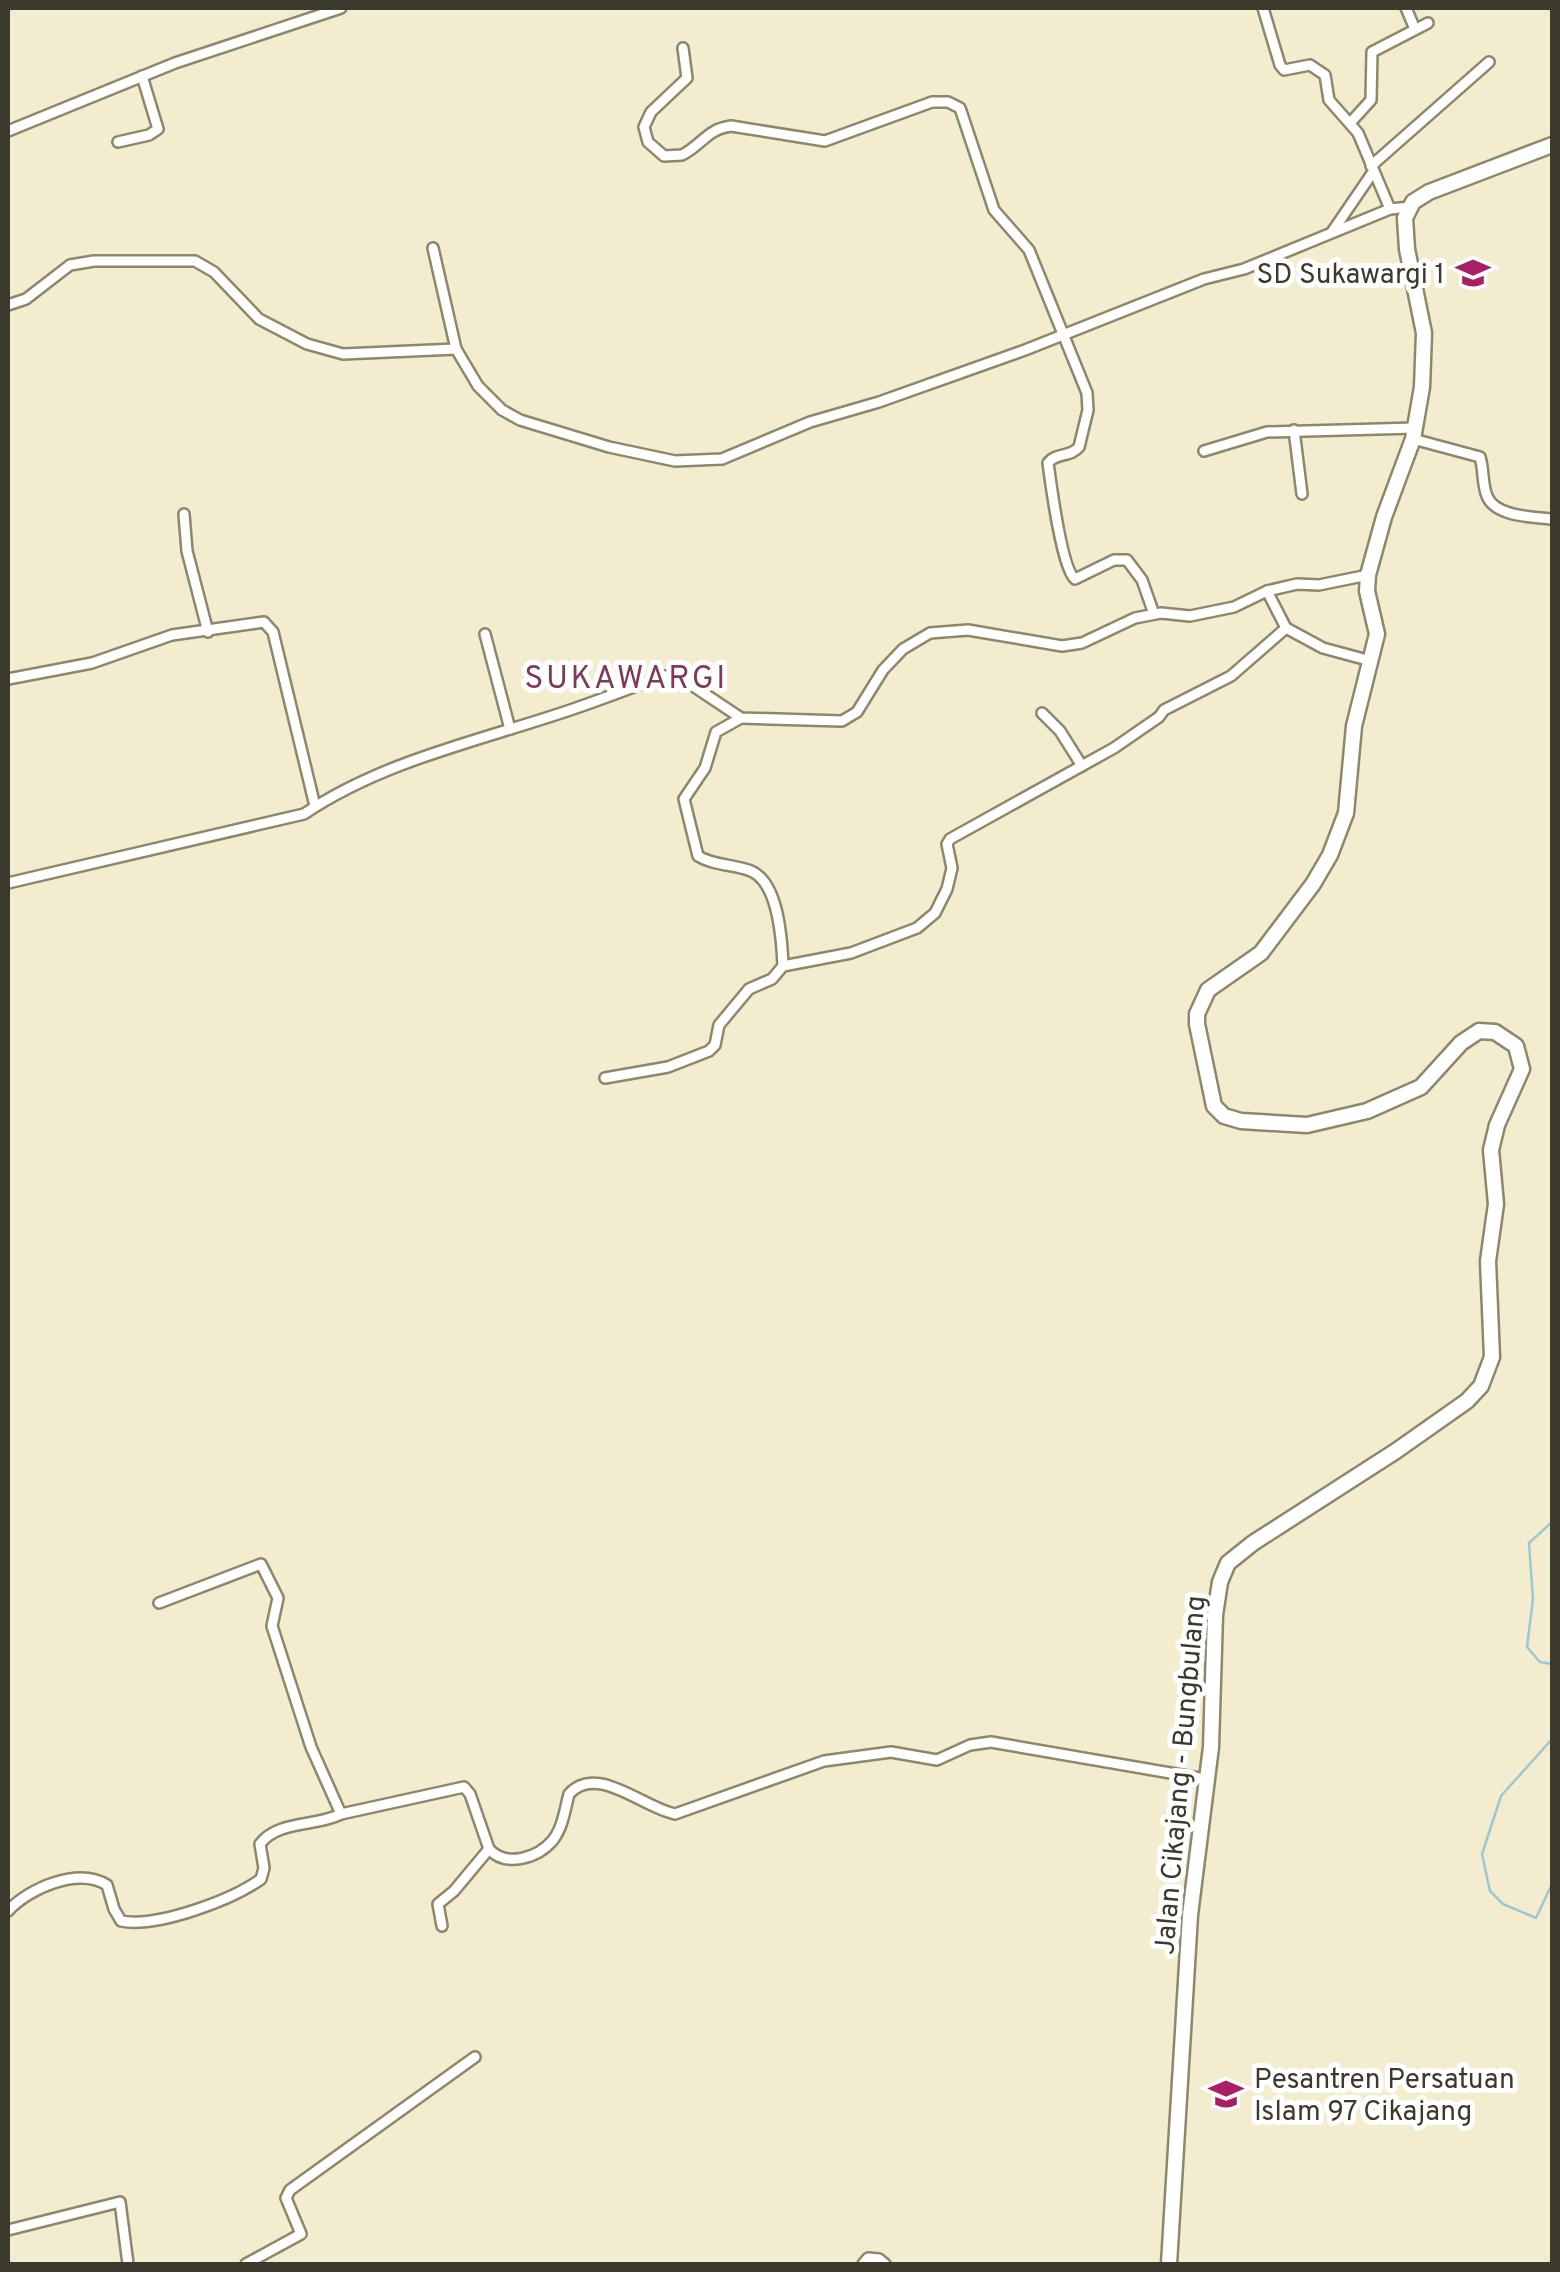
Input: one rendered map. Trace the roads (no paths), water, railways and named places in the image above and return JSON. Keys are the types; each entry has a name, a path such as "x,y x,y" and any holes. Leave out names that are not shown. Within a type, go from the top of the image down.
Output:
{"main road":[{"path":"1410,207 1428,192 1552,145"},
{"name":"Jalan Cikajang - Bungbulang","path":"1169,2264 1190,1915 1211,1747 1216,1598 1228,1563 1284,1521 1468,1401 1486,1378 1492,1357 1488,1261 1496,1204 1490,1150 1518,1078 1522,1060 1516,1046 1503,1035 1480,1031 1461,1043 1421,1087 1367,1111 1308,1125 1231,1119 1214,1106 1197,1014 1208,990 1262,953 1314,884 1346,813 1354,726 1378,634 1367,592 1368,575 1414,433 1422,387 1425,346 1404,235 1410,207"}],"street":[{"path":"8,131 174,62 341,8"},
{"path":"1263,8 1280,65 1284,70 1310,65 1324,75 1328,100 1351,122 1390,209"},
{"path":"1406,8 1415,29"},
{"path":"1351,122 1370,100 1372,52 1428,22"},
{"path":"683,48 687,78 651,112 644,127 648,142 664,156 682,156 708,132 719,128 731,126 825,142 921,105 956,104 964,115 994,210 1029,250 1089,402 1079,448 1052,458 1048,464 1064,559 1073,580 1114,560 1128,560 1142,580 1154,614"},
{"path":"1330,235 1372,169 1489,62"},
{"path":"118,142 158,129 142,76"},
{"path":"432,248 456,349 478,386 502,410 520,420 610,447 675,461 722,459 810,422 950,378 1204,278 1244,269 1390,209 1410,207"},
{"path":"8,305 26,298 70,264 196,261 214,272 259,319 307,344 343,354 456,349"},
{"path":"1294,430 1302,494"},
{"path":"1204,450 1256,434 1294,430 1414,433 1480,457 1486,493 1497,508 1552,519"},
{"path":"184,514 186,551 208,632"},
{"path":"784,966 782,933 766,885 750,870 707,862 698,856 684,807 687,791 705,768 716,732 741,718 851,718 883,670 903,649 930,633 968,630 1062,646 1082,643 1135,618 1154,614 1190,616 1234,607 1297,584 1319,585 1368,575"},
{"path":"1267,592 1286,628 1323,648 1372,661"},
{"path":"8,679 92,664 172,635 259,622 271,627 315,806"},
{"path":"605,1078 668,1067 708,1051 715,1045 719,1025 749,989 772,979 784,966 851,953 918,928 934,913 947,889 952,868 947,844 950,838 1132,737 1164,710 1231,676 1286,628"},
{"path":"484,634 510,729"},
{"path":"8,884 304,814 336,792 396,766 575,709 663,676 678,676 741,718"},
{"path":"1042,713 1060,731 1082,766"},
{"path":"159,1603 261,1564 278,1598 272,1626 312,1746 341,1814"},
{"path":"8,1911 39,1888 82,1878 96,1878 107,1885 121,1921 144,1921 206,1906 261,1878 264,1868 260,1844 268,1835 290,1827 320,1824 341,1814 464,1787 489,1849 508,1860 521,1859 544,1847 562,1824 568,1794 586,1782 601,1783 675,1814 824,1761 892,1752 942,1759 982,1742 1205,1779"},
{"path":"442,1926 438,1904 489,1849"},
{"path":"246,2264 302,2234 286,2198 290,2190 474,2058"},
{"path":"8,2230 120,2202 128,2264"},
{"path":"863,2264 868,2258 886,2264"}],"waterway":[{"path":"1552,1522 1529,1543 1533,1599 1527,1647 1540,1662 1552,1664"},
{"path":"1552,1739 1501,1796 1482,1854 1490,1891 1503,1904 1536,1918 1552,1884"}],"place":[{"name":"SD Sukawargi 1","path":"1473,273"},
{"name":"Pesantren Persatuan Islam 97 Cikajang","path":"1226,2094"}],"district":[{"name":"SUKAWARGI","path":"626,677"}]}
